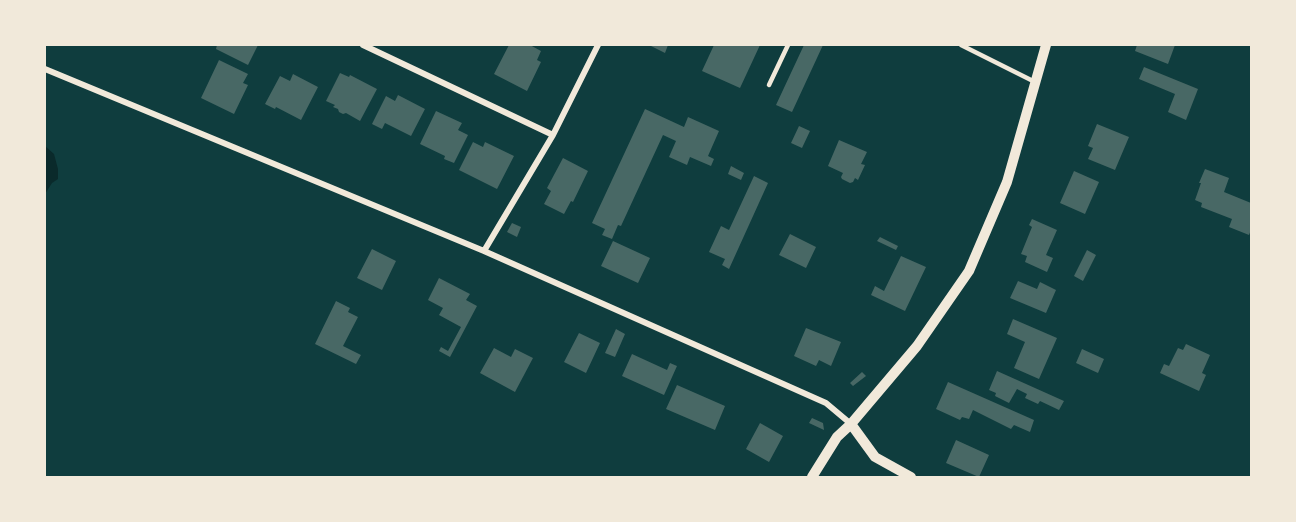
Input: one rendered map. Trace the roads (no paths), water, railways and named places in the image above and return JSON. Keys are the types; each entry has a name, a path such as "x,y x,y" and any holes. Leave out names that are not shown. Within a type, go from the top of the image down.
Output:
{"street":[{"path":"363,45 553,135"},
{"path":"484,251 553,135 598,45"},
{"path":"812,477 837,437 851,424 917,346 969,271 1007,182 1046,45"},
{"path":"45,69 484,251 826,403 851,424 875,457 911,477"}],"lane":[{"path":"770,85 788,45"},
{"path":"961,45 1035,82"}],"water":[{"path":"45,146 54,154 58,179 52,183 45,194"}]}
